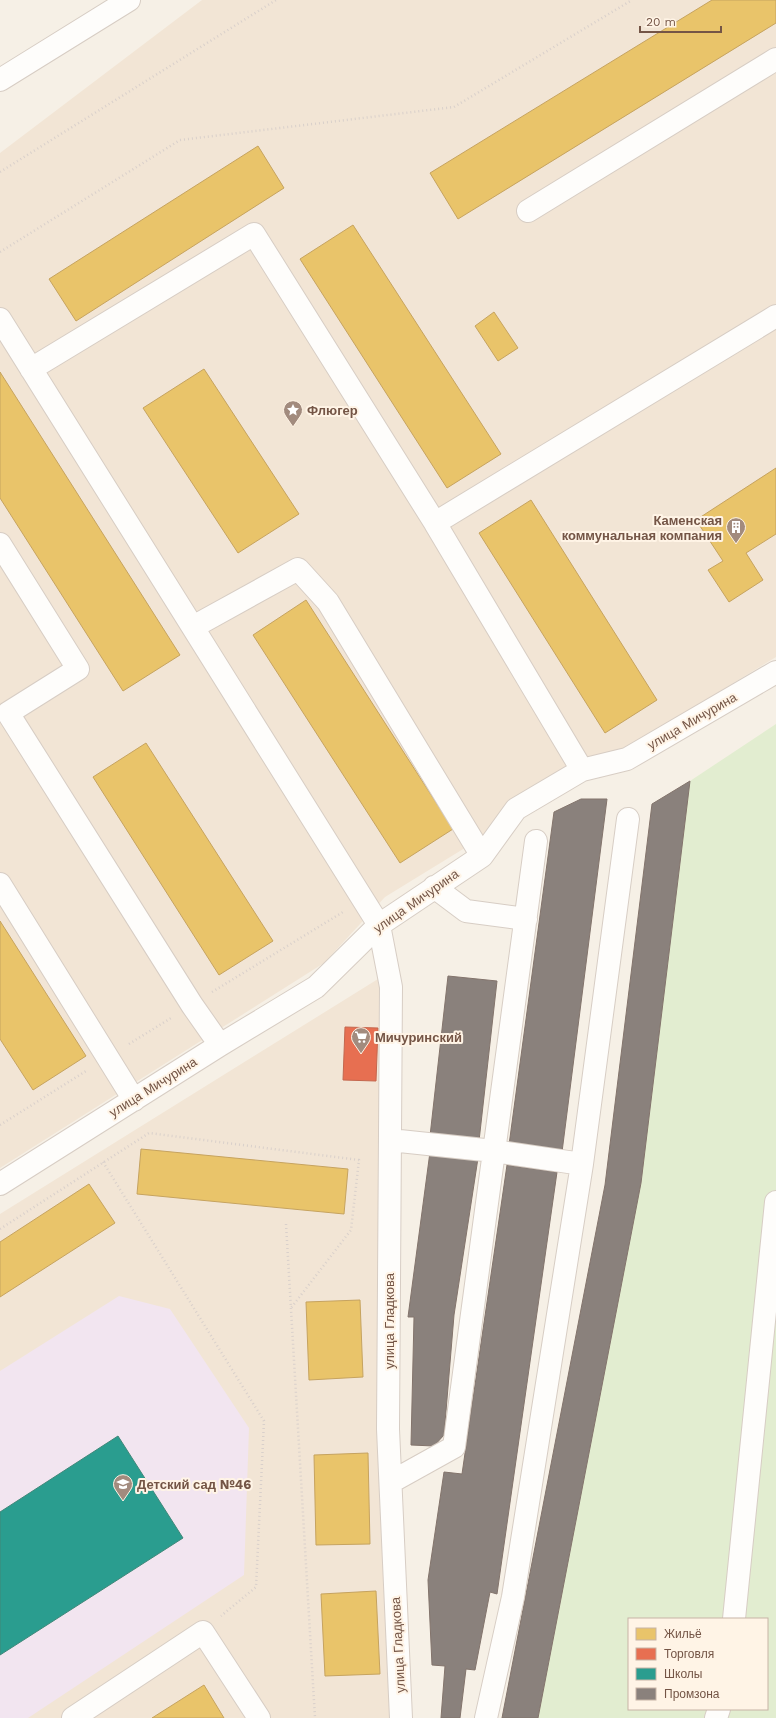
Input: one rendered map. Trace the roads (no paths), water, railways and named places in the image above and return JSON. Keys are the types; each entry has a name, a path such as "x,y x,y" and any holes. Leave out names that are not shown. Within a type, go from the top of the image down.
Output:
{"street":[{"path":"0,80 129,0"},
{"path":"528,211 776,59"},
{"path":"31,369 254,234 435,523 582,770"},
{"path":"435,523 776,316"},
{"path":"0,319 379,925"},
{"path":"0,544 78,669 4,716 192,1005 220,1045"},
{"path":"193,627 298,569 328,602 482,856"},
{"name":"улица Мичурина","path":"0,1184 220,1045 316,987 379,925 482,856 516,809 582,770 627,759 776,672"},
{"path":"486,1718 513,1597 582,1164 628,820"},
{"path":"390,1482 454,1447 536,841"},
{"path":"0,884 134,1100"},
{"path":"434,887 466,911 526,920"},
{"name":"улица Гладкова","path":"379,925 391,987 388,1429 401,1718"},
{"path":"390,1140 494,1151 582,1164"},
{"path":"734,1618 776,1202"},
{"path":"73,1718 203,1632 259,1718"}],"place":[{"name":"Флюгер","path":"293,427"},
{"name":"Каменская коммунальная компания","path":"736,544"},
{"name":"Мичуринский","path":"361,1054"},
{"name":"Детский сад №46","path":"123,1501"}]}
